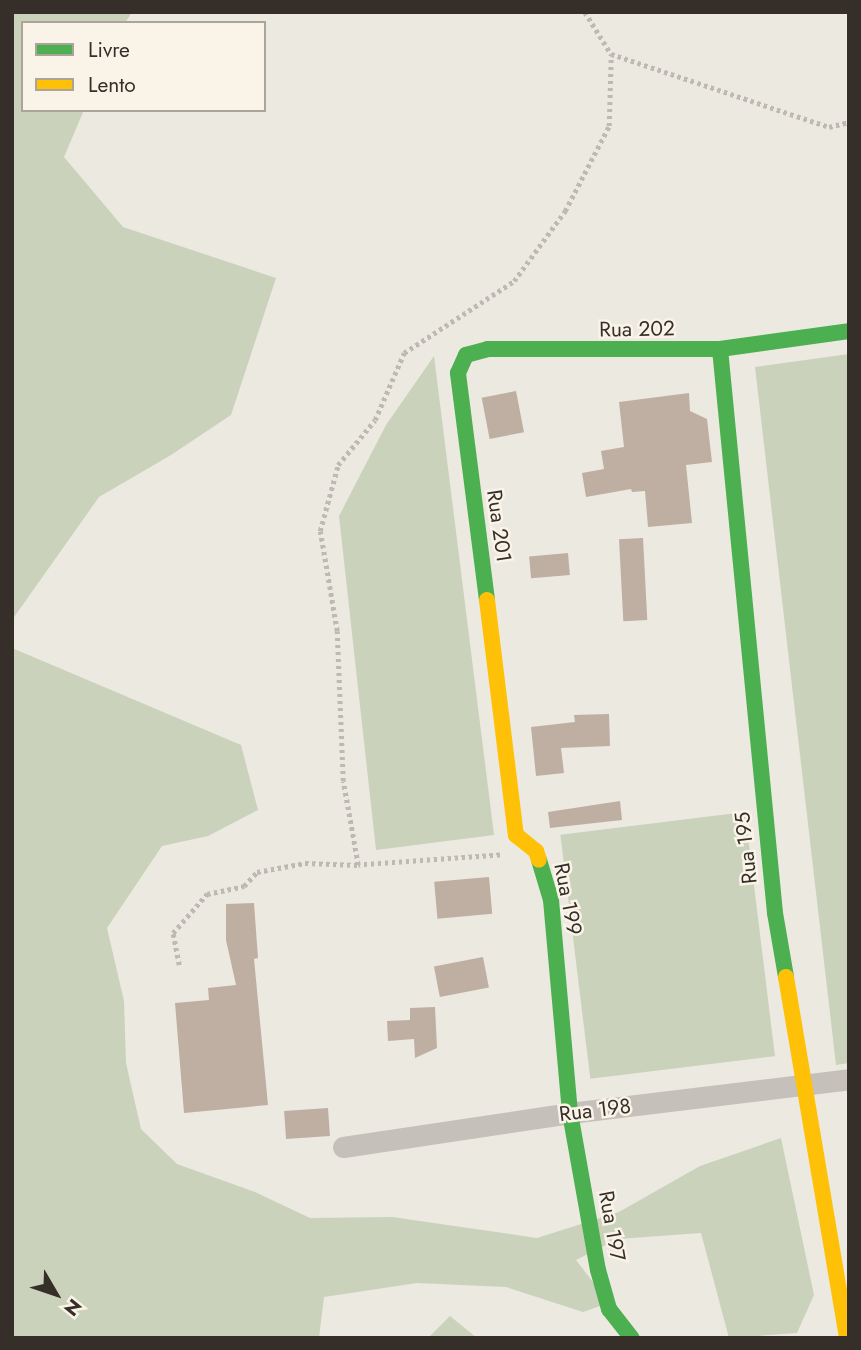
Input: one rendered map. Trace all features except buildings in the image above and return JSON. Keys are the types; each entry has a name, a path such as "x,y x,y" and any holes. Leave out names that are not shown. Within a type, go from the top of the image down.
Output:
{"street":[{"name":"Rua 202","path":"460,395 458,373 466,355 488,349 720,349 849,331"},
{"name":"Rua 195","path":"720,349 775,914 847,1338"},
{"name":"Rua 201","path":"460,395 494,663"},
{"name":"Rua 199","path":"494,663 508,753 516,835 536,850 551,900 570,1113"},
{"name":"Rua 198","path":"343,1147 570,1113 849,1079"},
{"name":"Rua 197","path":"570,1113 598,1270 609,1309 632,1338"}],"path":[{"path":"585,12 611,54 829,127 849,122"},
{"path":"337,631 343,781 358,865"},
{"path":"179,965 173,933 206,894 244,886 257,872 305,863 358,865 536,850"}],"green space":[{"path":"12,12 132,12 126,21 21,21 21,112 83,112 64,157 123,227 276,278 231,415 171,455 99,497 12,620"},
{"path":"849,354 849,1063 836,1065 755,367"},
{"path":"434,356 494,835 376,850 339,516 386,425"},
{"path":"12,648 241,745 258,810 208,836 162,846 107,928 124,1001 126,1063 141,1129 177,1164 255,1192 310,1218 392,1217 537,1238 619,1212 700,1166 781,1138 814,1295 797,1333 729,1338 701,1233 618,1239 576,1260 609,1303 583,1312 506,1287 417,1283 324,1297 319,1338 12,1338"},
{"path":"745,812 775,1056 590,1079 560,835"},
{"path":"450,1316 477,1338 428,1338"}],"traffic: fast":[{"path":"487,600 458,373 466,355 488,349 720,349 849,331"},
{"path":"720,349 775,913 786,977"},
{"path":"539,860 551,900 570,1113 598,1270 609,1309 632,1338"}],"traffic: slow":[{"path":"487,600 516,835 536,851 539,860"},
{"path":"786,977 847,1338"}]}
